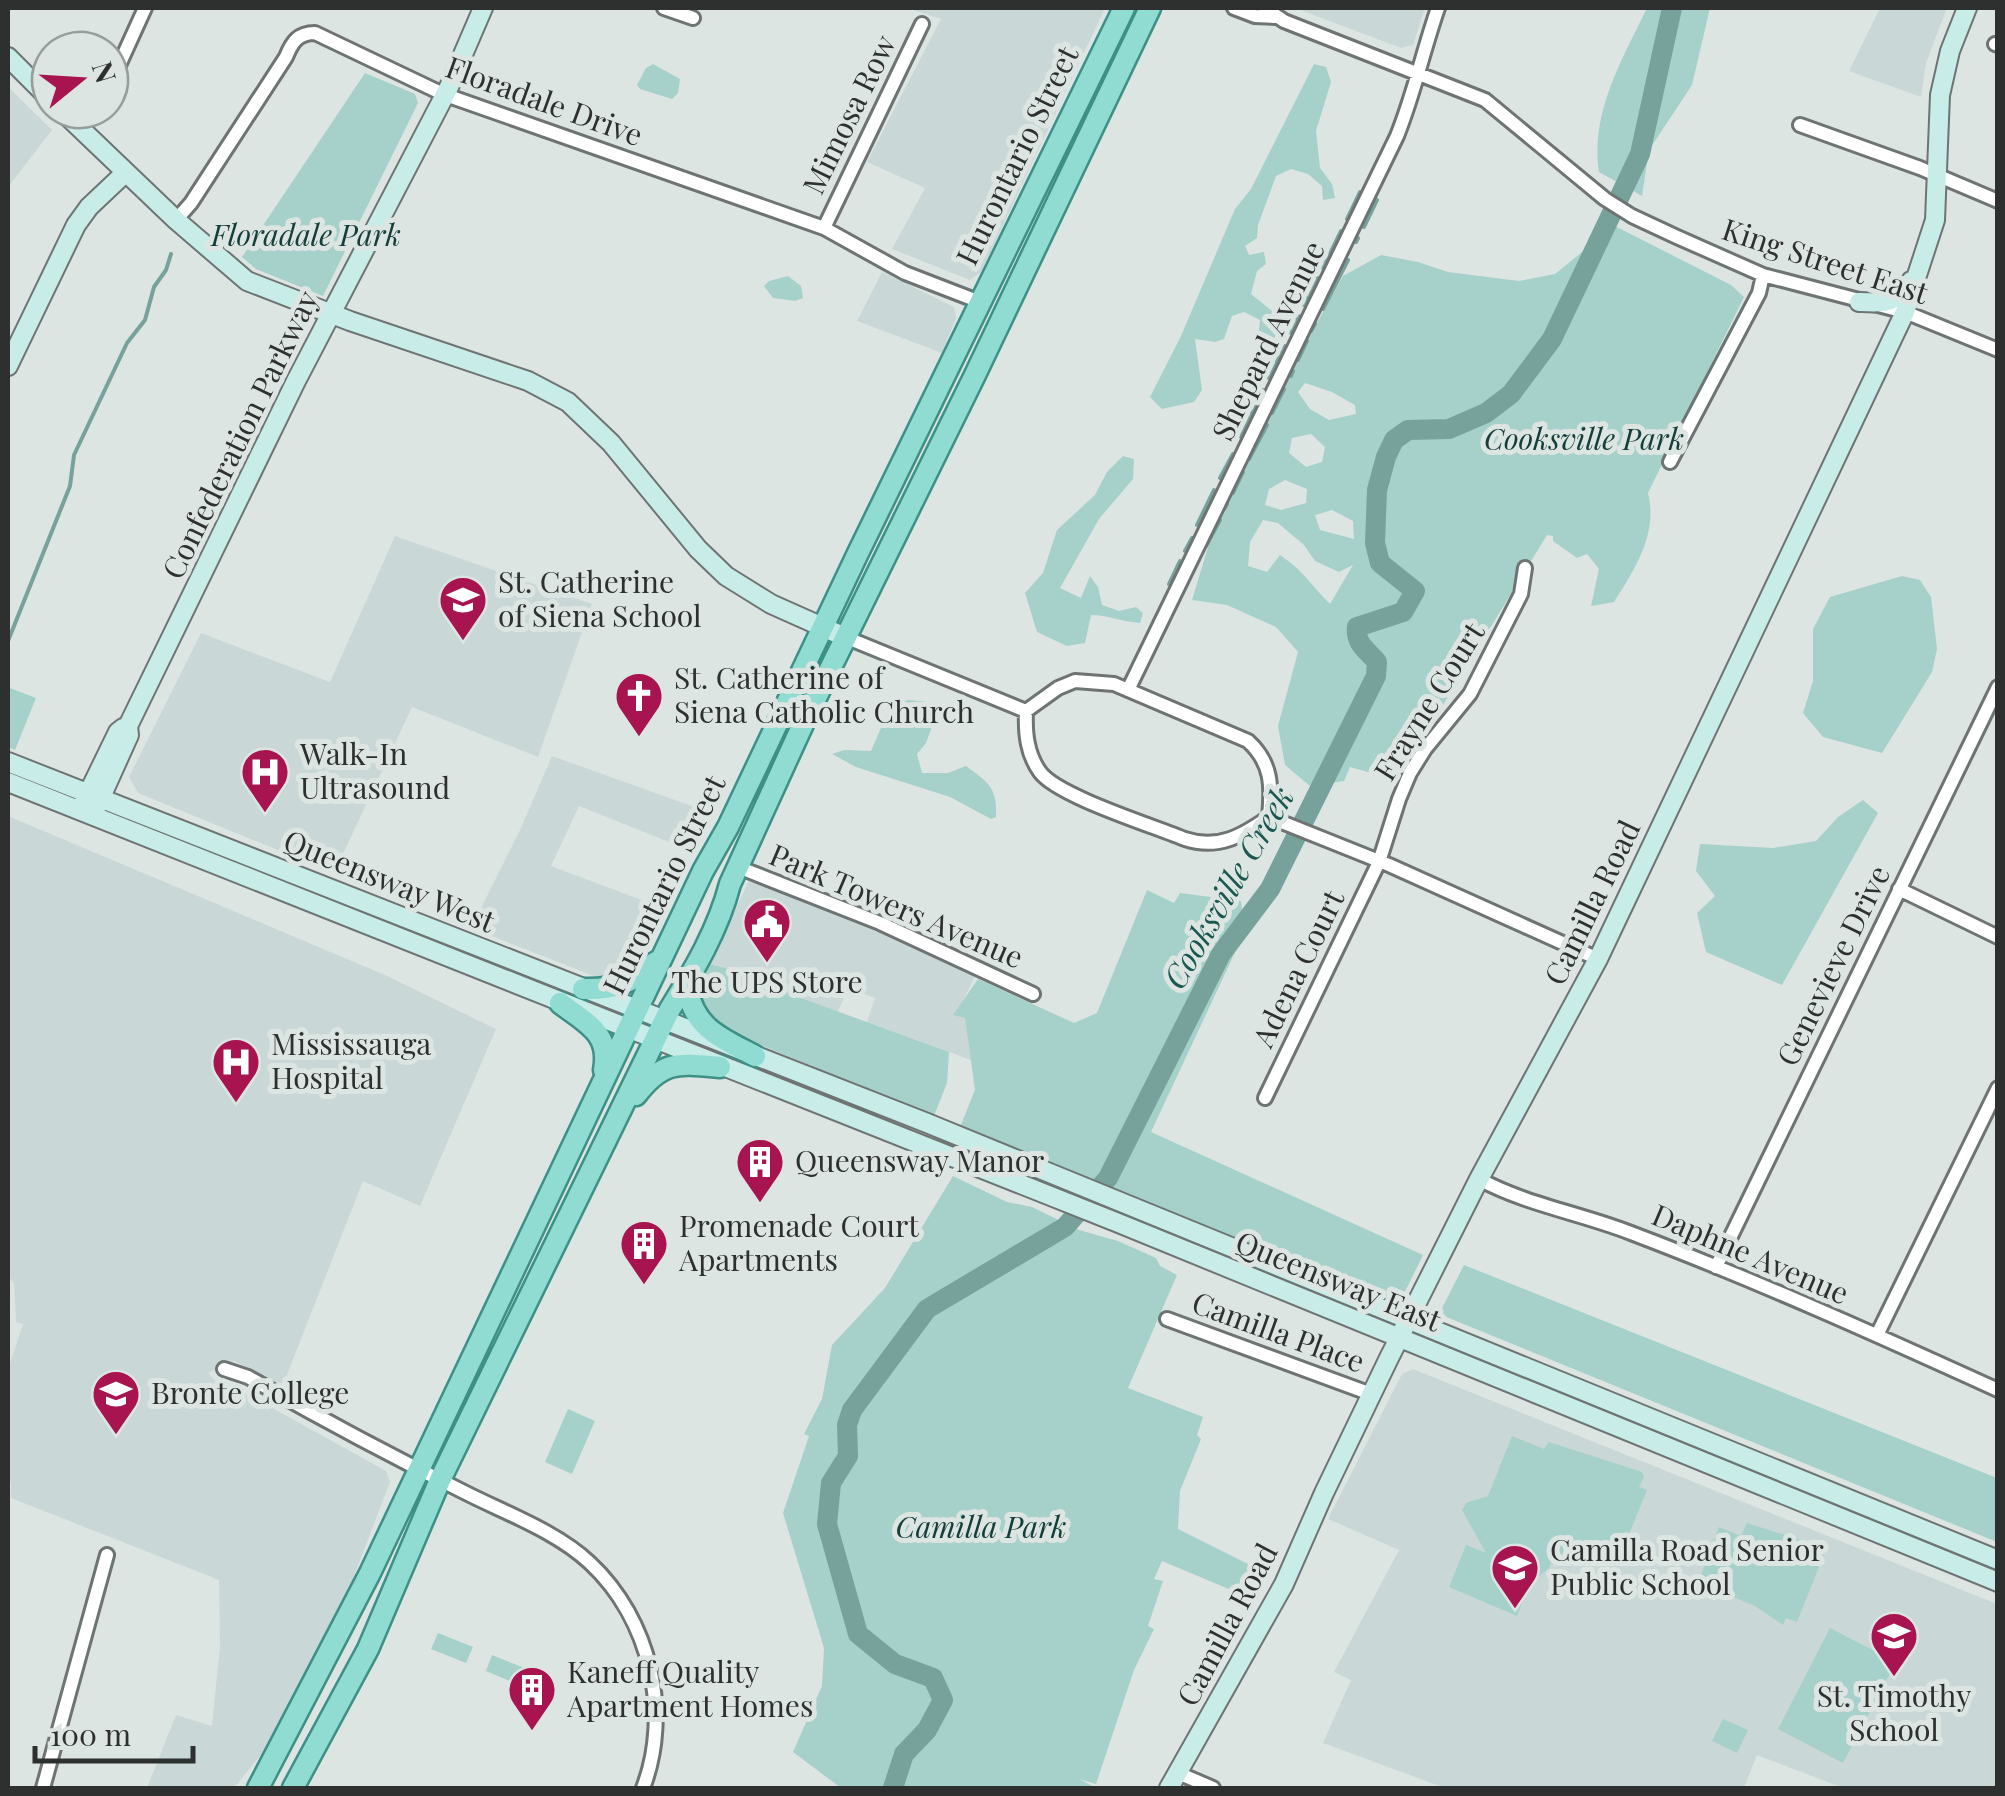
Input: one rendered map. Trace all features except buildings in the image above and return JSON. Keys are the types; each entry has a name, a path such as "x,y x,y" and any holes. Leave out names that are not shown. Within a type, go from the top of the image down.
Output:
{"main road":[{"name":"Confederation Parkway","path":"90,804 129,735 128,726 483,8"},
{"name":"Hurontario Street","path":"258,1788 356,1601 601,1085 1124,8"},
{"name":"Hurontario Street","path":"293,1788 368,1649 440,1480 660,1030 699,962 738,867 845,637 1150,8"},
{"name":"Camilla Road","path":"1173,1781 1284,1584 1399,1337 1598,959 1905,312 1935,220 1940,95 1950,51 1967,8"},
{"path":"8,56 30,79"},
{"path":"82,130 176,220 247,281 528,381 568,402 612,443 698,549 726,576 761,599 845,637"},
{"path":"8,366 76,225 126,172"},
{"path":"1859,302 1889,303 1900,296 1927,250"},
{"name":"Queensway West","path":"8,762 90,804 560,1002 633,1019"},
{"name":"Queensway West","path":"8,782 90,804 583,989 633,1019"},
{"path":"583,989 625,986 665,954"},
{"path":"699,962 688,991 694,1013 707,1030 755,1056"},
{"path":"560,1002 596,1031 602,1041 607,1054 601,1085"},
{"path":"633,1019 660,1030"},
{"name":"Queensway East","path":"660,1030 755,1056 927,1123 1075,1186 1116,1212 1399,1337 1998,1582"},
{"name":"Queensway East","path":"660,1030 720,1067 1071,1205 1116,1212 1408,1320 1998,1560"},
{"path":"619,1116 661,1068 683,1063 720,1067"}],"street":[{"path":"130,41 145,8"},
{"path":"664,8 693,18"},
{"name":"King Street East","path":"1234,8 1255,16 1270,12 1486,100 1624,211 1763,275 1905,312 1998,350"},
{"name":"Shepard Avenue","path":"1128,690 1397,136 1414,94 1438,8"},
{"name":"Mimosa Row","path":"824,228 922,24"},
{"name":"Floradale Drive","path":"176,220 191,203 292,42 304,33 331,38 354,54 443,94 824,228 905,273 980,302"},
{"path":"1800,125 1998,201"},
{"path":"1670,462 1759,293 1763,275"},
{"name":"Frayne Court","path":"1379,862 1398,798 1410,773 1470,694 1522,594 1524,568"},
{"path":"845,637 1026,711"},
{"path":"1026,711 1058,688 1098,681 1248,741 1259,751 1268,769 1274,819"},
{"name":"Genevieve Drive","path":"1716,1267 1998,687"},
{"path":"1026,711 1025,732 1032,759 1058,788 1207,844 1238,837 1274,819 1598,959"},
{"name":"Adena Court","path":"1265,1098 1379,862"},
{"name":"Park Towers Avenue","path":"738,867 880,923 1034,994"},
{"path":"1899,889 1998,937"},
{"path":"1877,1335 1998,1088"},
{"name":"Daphne Avenue","path":"1479,1179 1545,1207 1604,1223 1716,1267 1998,1390"},
{"name":"Camilla Place","path":"1167,1319 1371,1394"},
{"path":"224,1369 248,1377 580,1554 619,1597 638,1633 654,1688 657,1724 643,1788"},
{"path":"43,1788 107,1556"},
{"path":"1173,1781 1213,1788"}],"shaded area":[{"path":"907,8 1105,8 981,272 970,280 892,249 925,188 867,162 941,19"},
{"path":"1295,8 1425,8 1413,45 1401,48"},
{"path":"1880,8 1947,8 1926,63 1921,97 1849,71"},
{"path":"8,87 30,108 30,130 52,130 8,187"},
{"path":"882,272 954,307 956,318 942,353 857,321"},
{"path":"395,536 592,604 538,757 412,707 334,873 138,793 129,777 201,633 330,682"},
{"path":"552,756 714,814 694,852 579,806 551,866 663,908 634,971 609,982 471,928"},
{"name":"Mississauga Hospital","path":"8,816 385,975 496,1029 420,1206 363,1181 283,1385 234,1361 208,1373 227,1394 242,1391 386,1471 390,1482 346,1597 308,1677 271,1742 234,1788 147,1788 176,1715 212,1726 220,1646 219,1580 11,1498 8,1369 23,1324 16,1322 14,1283 8,1276"},
{"path":"751,877 973,971 974,978 957,1013 965,1016 971,1060 867,1022 875,998 848,988 838,1012 750,974 709,964"},
{"path":"1413,1369 1997,1604 1997,1788 1843,1788 1757,1755 1744,1788 1445,1788 1323,1743 1351,1680 1334,1672 1399,1550 1328,1519 1402,1374"}],"green space":[{"path":"1647,8 1710,8 1692,85 1649,150 1642,196 1599,172 1597,150 1610,87"},
{"path":"653,64 680,79 678,93 672,99 637,85 646,68"},
{"path":"1314,64 1326,67 1331,82 1316,131 1320,168 1332,184 1335,198 1323,200 1322,186 1308,174 1291,169 1276,176 1257,238 1245,246 1249,255 1264,252 1266,264 1257,271 1251,294 1278,316 1279,327 1272,344 1258,339 1260,320 1244,312 1232,316 1224,339 1195,339 1202,390 1194,402 1162,409 1150,397 1181,336 1235,209 1251,189"},
{"name":"Floradale Park","path":"365,73 415,94 418,103 323,296 256,269 242,257"},
{"name":"Cooksville Park","path":"1601,219 1731,285 1744,297 1648,493 1650,522 1637,563 1614,602 1591,606 1599,569 1587,554 1577,558 1547,535 1397,780 1350,767 1344,781 1310,786 1285,765 1278,726 1298,652 1276,627 1227,605 1192,600 1209,544 1309,337 1343,276 1381,255 1448,272 1519,281 1555,274 1587,248","holes":["1305,383 1332,392 1355,405 1356,414 1329,420 1310,409 1298,392","1311,434 1325,447 1322,462 1306,467 1289,453 1292,438","1285,480 1307,489 1306,503 1281,510 1265,505 1269,489","1332,510 1353,521 1354,539 1320,530 1315,515","1263,520 1278,523 1304,545 1315,561 1339,572 1353,565 1330,604 1280,555 1267,572 1248,566 1250,542"]},
{"path":"788,276 801,286 803,298 773,298 764,286"},
{"path":"1123,456 1134,459 1133,479 1099,519 1060,588 1081,598 1090,576 1098,587 1102,605 1119,611 1136,607 1143,613 1140,623 1091,615 1085,643 1067,646 1037,632 1025,593 1043,573 1057,530 1095,495 1107,472"},
{"path":"1902,576 1920,580 1931,597 1937,649 1932,672 1882,753 1823,737 1803,713 1813,681 1813,629 1830,597"},
{"path":"10,688 36,698 15,750 8,747"},
{"path":"908,700 928,702 937,713 926,743 917,754 922,773 948,773 966,766 990,787 996,817 991,819 950,797 856,767 832,754 844,750 871,751 890,707"},
{"path":"1863,800 1878,813 1782,985 1706,952 1697,913 1715,896 1696,871 1700,844 1773,848 1816,841 1838,817"},
{"path":"1147,890 1174,903 1180,893 1241,901 1245,931 1151,1132 1423,1255 1396,1310 958,1132 975,1090 965,1018 953,1015 978,979 1074,1023 1097,1013"},
{"path":"709,964 750,974 790,994 949,1052 947,1083 934,1116 844,1083 724,1030 703,1009 701,984"},
{"name":"Camilla Park","path":"953,1176 1007,1202 1032,1207 1079,1230 1118,1241 1156,1258 1160,1266 1177,1275 1128,1388 1203,1417 1197,1435 1201,1439 1180,1491 1178,1529 1266,1573 1255,1600 1162,1561 1154,1579 1163,1581 1148,1626 1154,1629 1134,1670 1096,1784 1079,1779 1096,1788 841,1788 793,1752 822,1686 824,1648 783,1513 809,1436 804,1434 822,1399 832,1345 885,1288"},
{"path":"1464,1265 1997,1478 1997,1542 1439,1314"},
{"path":"568,1409 595,1421 572,1474 545,1462"},
{"path":"1512,1436 1544,1449 1549,1442 1642,1472 1639,1487 1647,1490 1623,1549 1607,1543 1595,1565 1558,1552 1549,1568 1529,1585 1517,1616 1449,1587 1466,1545 1486,1553 1462,1510 1466,1503 1488,1496"},
{"path":"1747,1523 1820,1546 1814,1564 1819,1567 1797,1622 1786,1618 1783,1625 1755,1606 1698,1583 1719,1527 1741,1536"},
{"path":"1830,1628 1896,1662 1843,1763 1778,1729"},
{"path":"438,1633 473,1647 466,1663 431,1649"},
{"path":"492,1655 527,1669 520,1685 486,1671"},
{"path":"1723,1719 1748,1730 1737,1753 1712,1741"}],"waterway":[{"name":"Cooksville Creek","path":"893,1788 904,1754 927,1730 943,1700 933,1678 895,1664 858,1634 827,1524 831,1483 848,1456 847,1425 852,1410 927,1309 1065,1227 1108,1178 1221,954 1270,889 1376,676 1377,662 1360,642 1357,627 1403,612 1415,591 1380,563 1375,543 1377,490 1394,440 1408,430 1449,429 1486,413 1511,394 1552,339 1640,154 1672,8"},
{"path":"1347,219 1360,192"},
{"path":"1364,227 1377,200"},
{"path":"1323,268 1341,231"},
{"path":"1356,242 1358,238"},
{"path":"8,641 70,486 74,455 127,343 145,320 154,287 171,254"},
{"path":"1323,309 1348,260"},
{"path":"1304,305 1318,278"},
{"path":"1291,333 1299,316"},
{"path":"1311,331 1315,324"},
{"path":"1298,360 1307,341"},
{"path":"1269,378 1285,346"},
{"path":"1291,376 1293,371"},
{"path":"1272,413 1284,389"},
{"path":"1241,437 1263,390"},
{"path":"1249,459 1267,425"},
{"path":"1220,478 1233,454"},
{"path":"1233,493 1243,472"},
{"path":"1197,525 1214,490"},
{"path":"1224,509 1227,504"},
{"path":"1206,546 1220,520"},
{"path":"1185,551 1192,538"},
{"path":"1169,584 1180,561"}],"place":[{"name":"St. Catherine of Siena School","path":"463,642"},
{"name":"St. Catherine of Siena Catholic Church","path":"639,738"},
{"name":"Walk-In Ultrasound","path":"265,814"},
{"name":"The UPS Store","path":"767,964"},
{"name":"Mississauga Hospital","path":"236,1104"},
{"name":"Queensway Manor","path":"760,1204"},
{"name":"Promenade Court Apartments","path":"644,1286"},
{"name":"Bronte College","path":"116,1436"},
{"name":"Camilla Road Senior Public School","path":"1515,1610"},
{"name":"St. Timothy School","path":"1894,1678"},
{"name":"Kaneff Quality Apartment Homes","path":"532,1732"}]}
